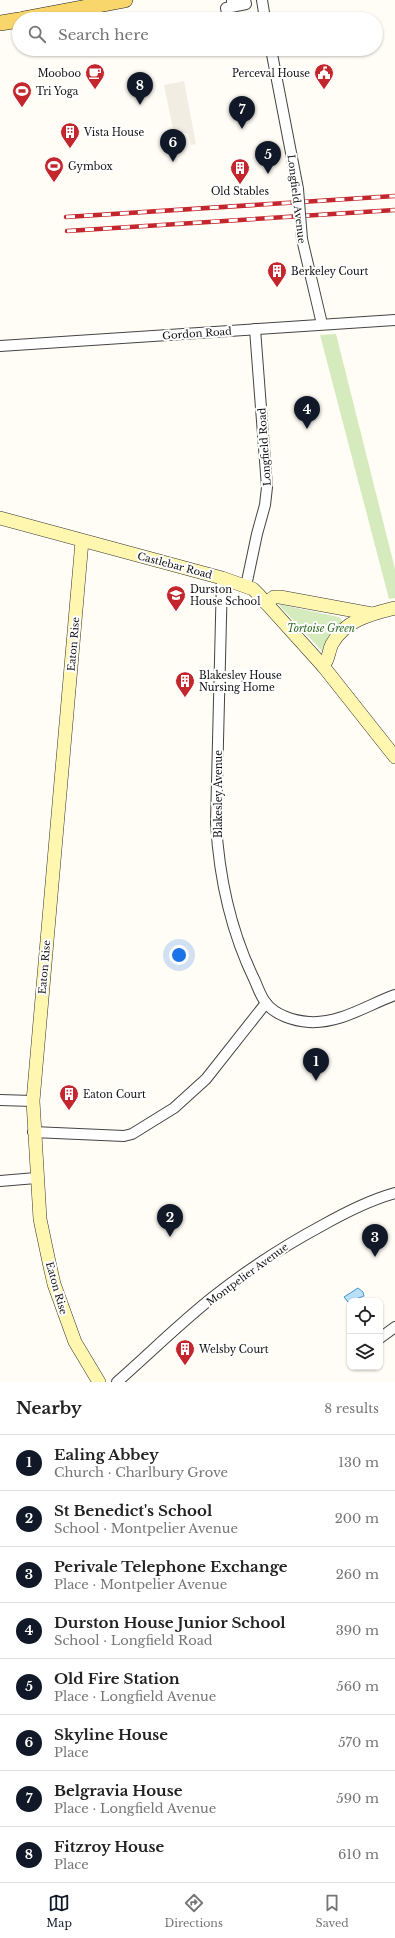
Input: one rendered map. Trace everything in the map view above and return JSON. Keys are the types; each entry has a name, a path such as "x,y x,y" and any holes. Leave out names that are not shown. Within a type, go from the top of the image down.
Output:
{"main road":[{"path":"47,12 67,6 125,0"},
{"path":"0,23 12,21"}],"street":[{"path":"227,12 226,8 246,4 245,0 232,3 232,0"},
{"path":"262,0 264,12"},
{"name":"Longfield Avenue","path":"272,56 298,189 302,239 322,324"},
{"name":"Gordon Road","path":"0,346 395,320"},
{"name":"Longfield Road","path":"246,586 265,505 267,487 255,329"},
{"name":"Castlebar Road","path":"0,518 222,578 253,589 323,666 395,756"},
{"name":"Eaton Rise","path":"82,541 33,1101 33,1132 40,1219 54,1284 75,1342 100,1382 108,1382"},
{"name":"Blakesley Avenue","path":"222,578 216,815 218,848 230,912 246,963 266,1003"},
{"path":"266,603 274,597 280,597 346,611 372,614"},
{"path":"323,666 327,662 331,646 335,639 349,624 372,614 395,608"},
{"path":"346,611 349,624"},
{"path":"33,1132 124,1136 132,1134 174,1108 206,1079 266,1003 285,1017 309,1022 335,1020 395,995"},
{"path":"0,1100 33,1101"},
{"path":"0,1181 36,1178"},
{"name":"Montpelier Avenue","path":"117,1382 213,1297 257,1265 296,1239 341,1215 381,1196 395,1193"},
{"path":"383,1336 395,1327"}],"green space":[{"path":"336,334 395,569 395,598 389,599 320,335"},
{"name":"Tortoise Green","path":"278,604 339,617 342,620 342,623 322,651"}],"shaded area":[{"path":"184,81 196,144 191,145 188,134 173,129 164,85"}],"water":[{"path":"358,1288 363,1292 364,1296 359,1298 347,1298 347,1301 344,1297"}],"railway":[{"path":"66,217 395,196"},
{"path":"67,231 395,210"}],"place":[{"name":"Mooboo","path":"95,90"},
{"name":"Perceval House","path":"324,90"},
{"name":"Fitzroy House","path":"140,105"},
{"name":"Tri Yoga","path":"22,108"},
{"name":"Belgravia House","path":"242,129"},
{"name":"Vista House","path":"70,149"},
{"name":"Skyline House","path":"173,162"},
{"name":"Old Fire Station","path":"268,174"},
{"name":"Gymbox","path":"54,183"},
{"name":"Old Stables","path":"240,185"},
{"name":"Berkeley Court","path":"277,288"},
{"name":"Durston House Junior School","path":"307,429"},
{"name":"Durston House School","path":"176,612"},
{"name":"Blakesley House Nursing Home","path":"185,698"},
{"name":"Ealing Abbey","path":"316,1081"},
{"name":"Eaton Court","path":"69,1111"},
{"name":"St Benedict's School","path":"170,1237"},
{"name":"Perivale Telephone Exchange","path":"375,1257"},
{"name":"Welsby Court","path":"185,1366"}]}
